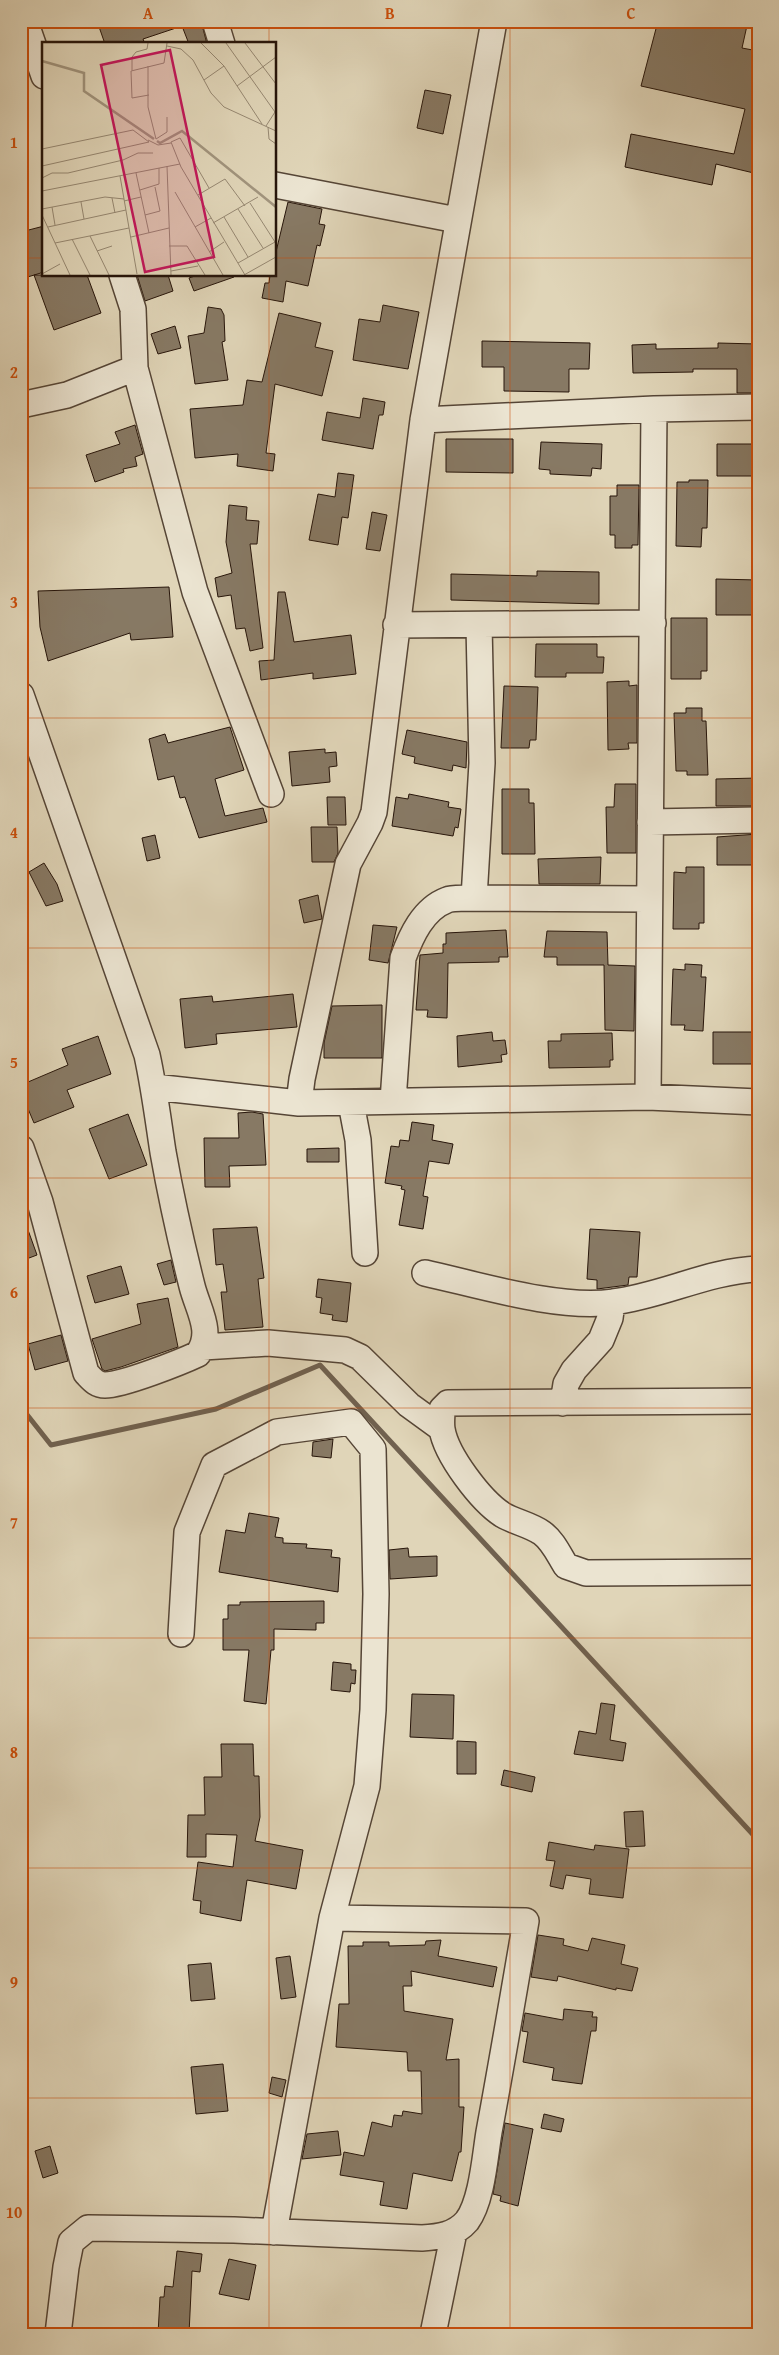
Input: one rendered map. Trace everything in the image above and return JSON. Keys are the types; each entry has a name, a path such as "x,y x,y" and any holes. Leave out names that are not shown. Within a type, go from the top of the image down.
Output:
{"street":[{"path":"25,21 35,72"},
{"path":"214,21 221,42"},
{"path":"299,1103 302,1079 348,864 374,812 423,420 457,220 494,21"},
{"path":"276,185 457,220"},
{"path":"122,276 133,310 135,368 195,592 272,794"},
{"path":"21,405 68,395 135,368"},
{"path":"423,420 654,409 758,407"},
{"path":"648,1097 648,898 653,623 654,409"},
{"path":"396,625 653,623"},
{"path":"474,898 482,763 479,625"},
{"path":"21,1148 40,1202 86,1373 94,1382 104,1385 119,1382 198,1354 203,1347 206,1331 192,1288 172,1194 154,1087 142,1039 23,710"},
{"path":"650,822 758,820"},
{"path":"392,1101 403,958 411,936 424,917 447,900 474,898 648,898"},
{"path":"154,1087 299,1103 648,1097 758,1102"},
{"path":"351,1103 358,1140 365,1253"},
{"path":"425,1273 580,1304 612,1303 652,1295 726,1272 758,1269"},
{"path":"564,1403 566,1384 574,1370 601,1340 610,1318 612,1303"},
{"path":"203,1347 268,1343 345,1350 360,1357 409,1405 442,1429"},
{"path":"758,1401 448,1403 442,1410 442,1429 455,1459 480,1494 502,1514 541,1532 552,1542 566,1566 586,1573 758,1572"},
{"path":"180,1634 187,1532 214,1465 277,1432 351,1422 373,1449 376,1540 373,1710 367,1786 332,1918 274,2232"},
{"path":"58,2334 71,2242 88,2228 274,2232 422,2238 438,2237 454,2232 467,2221 477,2195 526,1921 332,1918"},
{"path":"434,2334 454,2232"}],"building":[{"path":"97,21 201,21 206,42 188,42 182,26 143,39 144,42 104,42"},
{"path":"658,21 748,21 742,48 758,51 758,174 716,164 712,185 625,167 631,134 734,154 745,109 641,86"},
{"path":"425,90 451,95 443,134 417,128"},
{"path":"288,202 322,209 319,224 325,225 320,246 317,245 308,286 286,281 283,302 262,298 265,283 269,283 270,276 276,276 276,252"},
{"path":"42,227 42,273 21,279 21,232"},
{"path":"34,275 87,276 101,313 54,330"},
{"path":"137,276 168,276 173,291 145,301"},
{"path":"195,276 234,276 194,291 189,278"},
{"path":"383,305 419,312 408,369 353,360 359,319 380,322"},
{"path":"208,307 221,309 224,315 225,341 222,342 228,380 195,384 188,336 204,333"},
{"path":"279,313 321,323 315,347 333,351 322,396 275,384 266,453 275,454 273,471 237,466 238,454 195,458 190,409 243,405 247,380 262,382"},
{"path":"175,326 181,348 158,354 151,334"},
{"path":"482,341 590,343 589,369 569,369 569,392 504,391 504,367 482,367"},
{"path":"718,343 758,344 758,393 737,393 737,369 693,369 693,372 633,373 632,345 656,344 656,349 718,348"},
{"path":"363,398 385,402 383,415 379,415 373,449 322,440 327,412 360,418"},
{"path":"135,425 143,454 135,457 137,466 123,469 124,472 95,482 86,455 120,444 115,432"},
{"path":"446,439 513,439 513,473 446,472"},
{"path":"541,442 602,444 601,469 592,468 591,476 550,474 550,470 539,469"},
{"path":"717,444 758,444 758,476 717,476"},
{"path":"338,473 354,475 348,518 342,517 338,545 309,540 318,494 335,497"},
{"path":"689,480 708,480 707,528 702,528 701,547 676,546 677,482 689,482"},
{"path":"617,485 639,485 638,545 632,545 632,548 615,548 615,535 610,535 610,496 617,496"},
{"path":"229,505 247,507 246,520 259,521 257,544 250,544 263,648 250,651 245,628 236,629 231,595 218,597 215,578 232,573 226,542"},
{"path":"372,512 387,515 380,551 366,549"},
{"path":"537,571 599,572 599,604 451,600 451,574 537,576"},
{"path":"716,579 758,580 758,615 716,615"},
{"path":"169,587 173,637 131,640 130,633 48,661 40,627 38,591"},
{"path":"278,592 285,592 294,642 351,635 356,674 313,679 313,673 261,680 259,661 274,660"},
{"path":"671,618 707,618 707,671 701,671 701,679 671,679"},
{"path":"536,644 597,644 597,657 604,657 603,673 566,673 566,677 535,677"},
{"path":"629,681 629,686 637,685 637,743 628,743 629,749 608,750 607,682"},
{"path":"504,686 538,687 536,740 530,740 529,748 501,748"},
{"path":"686,708 702,708 702,721 706,721 708,775 687,775 687,771 676,771 674,713 686,713"},
{"path":"230,727 244,770 215,779 225,816 263,808 267,822 199,838 185,797 180,798 174,776 158,780 149,739 165,734 168,743"},
{"path":"407,730 467,742 466,768 453,765 452,771 414,763 415,757 402,754"},
{"path":"325,749 325,753 336,752 337,766 329,767 330,782 292,786 289,752"},
{"path":"758,778 758,806 716,806 716,779"},
{"path":"615,784 636,784 636,853 607,853 606,807 614,807"},
{"path":"502,789 529,789 529,803 534,803 535,854 502,854"},
{"path":"409,794 449,802 448,807 461,809 458,828 455,827 453,836 392,826 396,797 408,799"},
{"path":"327,797 345,797 346,825 328,825"},
{"path":"311,827 337,827 338,853 334,862 312,862"},
{"path":"758,834 758,865 717,865 717,837"},
{"path":"155,835 160,858 147,861 142,838"},
{"path":"601,857 600,884 539,884 538,859"},
{"path":"44,863 57,884 63,901 46,906 29,872"},
{"path":"686,867 704,867 704,923 699,923 699,929 673,929 674,872 686,873"},
{"path":"318,895 322,919 304,923 299,900"},
{"path":"373,925 397,927 388,963 369,960"},
{"path":"506,930 508,957 499,957 499,962 448,963 447,1018 427,1017 428,1010 416,1010 420,955 443,953 443,944 446,944 446,933"},
{"path":"547,931 607,932 608,965 635,966 634,1031 605,1030 604,965 557,965 557,957 544,957"},
{"path":"685,964 702,965 701,977 706,977 703,1031 684,1030 685,1025 671,1025 673,969 685,970"},
{"path":"293,994 297,1027 216,1034 217,1044 185,1048 180,999 212,996 213,1002"},
{"path":"382,1005 382,1058 324,1058 324,1043 332,1006"},
{"path":"492,1032 493,1041 505,1040 507,1054 501,1055 502,1062 458,1067 457,1036"},
{"path":"713,1032 758,1032 758,1064 713,1064"},
{"path":"612,1033 613,1060 610,1060 610,1067 549,1068 548,1041 561,1041 561,1034"},
{"path":"98,1036 111,1074 67,1090 74,1107 34,1123 21,1092 21,1085 68,1065 62,1049"},
{"path":"252,1112 263,1114 266,1165 229,1166 230,1187 205,1187 204,1138 239,1138 238,1113"},
{"path":"128,1114 147,1165 109,1179 89,1129"},
{"path":"412,1122 434,1125 432,1140 453,1144 449,1164 429,1161 423,1196 428,1197 423,1229 399,1225 405,1190 401,1189 402,1186 385,1183 391,1146 399,1147 400,1140 409,1141"},
{"path":"339,1148 339,1162 307,1162 307,1149"},
{"path":"23,1216 37,1255 21,1261 21,1217"},
{"path":"257,1227 264,1278 258,1279 263,1327 225,1330 221,1292 227,1292 223,1264 216,1265 213,1229"},
{"path":"590,1229 640,1232 637,1277 629,1277 628,1285 597,1289 597,1280 587,1279"},
{"path":"171,1260 176,1282 164,1285 157,1264"},
{"path":"121,1266 129,1294 95,1303 87,1276"},
{"path":"318,1279 351,1283 347,1322 332,1320 333,1315 320,1313 322,1298 316,1297"},
{"path":"168,1298 178,1347 121,1367 105,1371 102,1369 92,1339 141,1324 137,1304"},
{"path":"61,1335 68,1361 35,1370 28,1344"},
{"path":"333,1439 331,1458 312,1456 313,1442"},
{"path":"249,1513 279,1518 275,1537 283,1538 283,1543 307,1544 306,1548 332,1550 331,1557 340,1558 338,1592 219,1572 226,1530 245,1533"},
{"path":"408,1548 409,1557 437,1556 437,1576 390,1579 389,1550"},
{"path":"324,1601 324,1623 316,1623 316,1630 274,1629 274,1650 271,1650 266,1704 244,1701 249,1650 223,1650 223,1619 228,1619 228,1605 240,1605 240,1602"},
{"path":"333,1662 351,1664 351,1670 356,1670 355,1684 351,1683 350,1692 331,1690"},
{"path":"412,1694 454,1695 453,1739 410,1737"},
{"path":"601,1703 615,1705 610,1740 626,1743 623,1761 574,1754 579,1731 596,1734"},
{"path":"457,1741 476,1742 476,1774 457,1774"},
{"path":"221,1744 253,1744 254,1776 259,1776 260,1817 255,1841 303,1850 296,1889 247,1880 241,1921 200,1913 201,1901 193,1900 198,1862 233,1867 237,1835 206,1834 206,1857 187,1857 188,1815 205,1815 204,1777 222,1777"},
{"path":"504,1770 535,1777 532,1792 501,1785"},
{"path":"643,1811 645,1846 626,1847 624,1812"},
{"path":"549,1842 594,1850 595,1845 629,1849 623,1898 589,1894 591,1879 566,1875 563,1889 550,1886 555,1861 546,1860"},
{"path":"538,1935 564,1939 563,1945 588,1951 592,1938 625,1945 621,1964 638,1968 632,1991 616,1988 616,1990 558,1976 557,1981 531,1977"},
{"path":"441,1940 438,1956 497,1967 493,1987 411,1971 412,1986 403,1986 404,2011 453,2019 446,2060 459,2059 459,2107 464,2107 461,2152 459,2152 452,2181 413,2173 407,2209 380,2205 384,2182 340,2175 344,2152 364,2156 372,2122 392,2127 394,2115 402,2116 403,2111 422,2114 421,2071 408,2071 407,2052 336,2047 339,2004 349,2004 348,1946 363,1946 363,1942 389,1942 389,1946 425,1945 426,1941"},
{"path":"290,1956 296,1997 281,1999 276,1958"},
{"path":"211,1963 215,1999 191,2001 188,1965"},
{"path":"564,2009 593,2012 592,2017 597,2017 596,2031 591,2031 582,2084 552,2080 554,2068 523,2062 528,2032 522,2031 525,2013 563,2020"},
{"path":"223,2064 228,2111 196,2114 191,2067"},
{"path":"272,2077 286,2080 282,2097 269,2093"},
{"path":"544,2114 564,2119 561,2132 541,2128"},
{"path":"505,2123 533,2129 518,2206 500,2201 501,2196 493,2194"},
{"path":"338,2131 341,2155 302,2159 307,2134"},
{"path":"50,2146 58,2173 43,2178 35,2151"},
{"path":"177,2251 202,2254 200,2272 192,2271 189,2334 158,2334 160,2297 164,2297 165,2286 173,2287"},
{"path":"229,2259 256,2265 249,2300 219,2294"}],"waterway":[{"path":"21,1407 51,1445 216,1409 320,1365 758,1840"}]}
